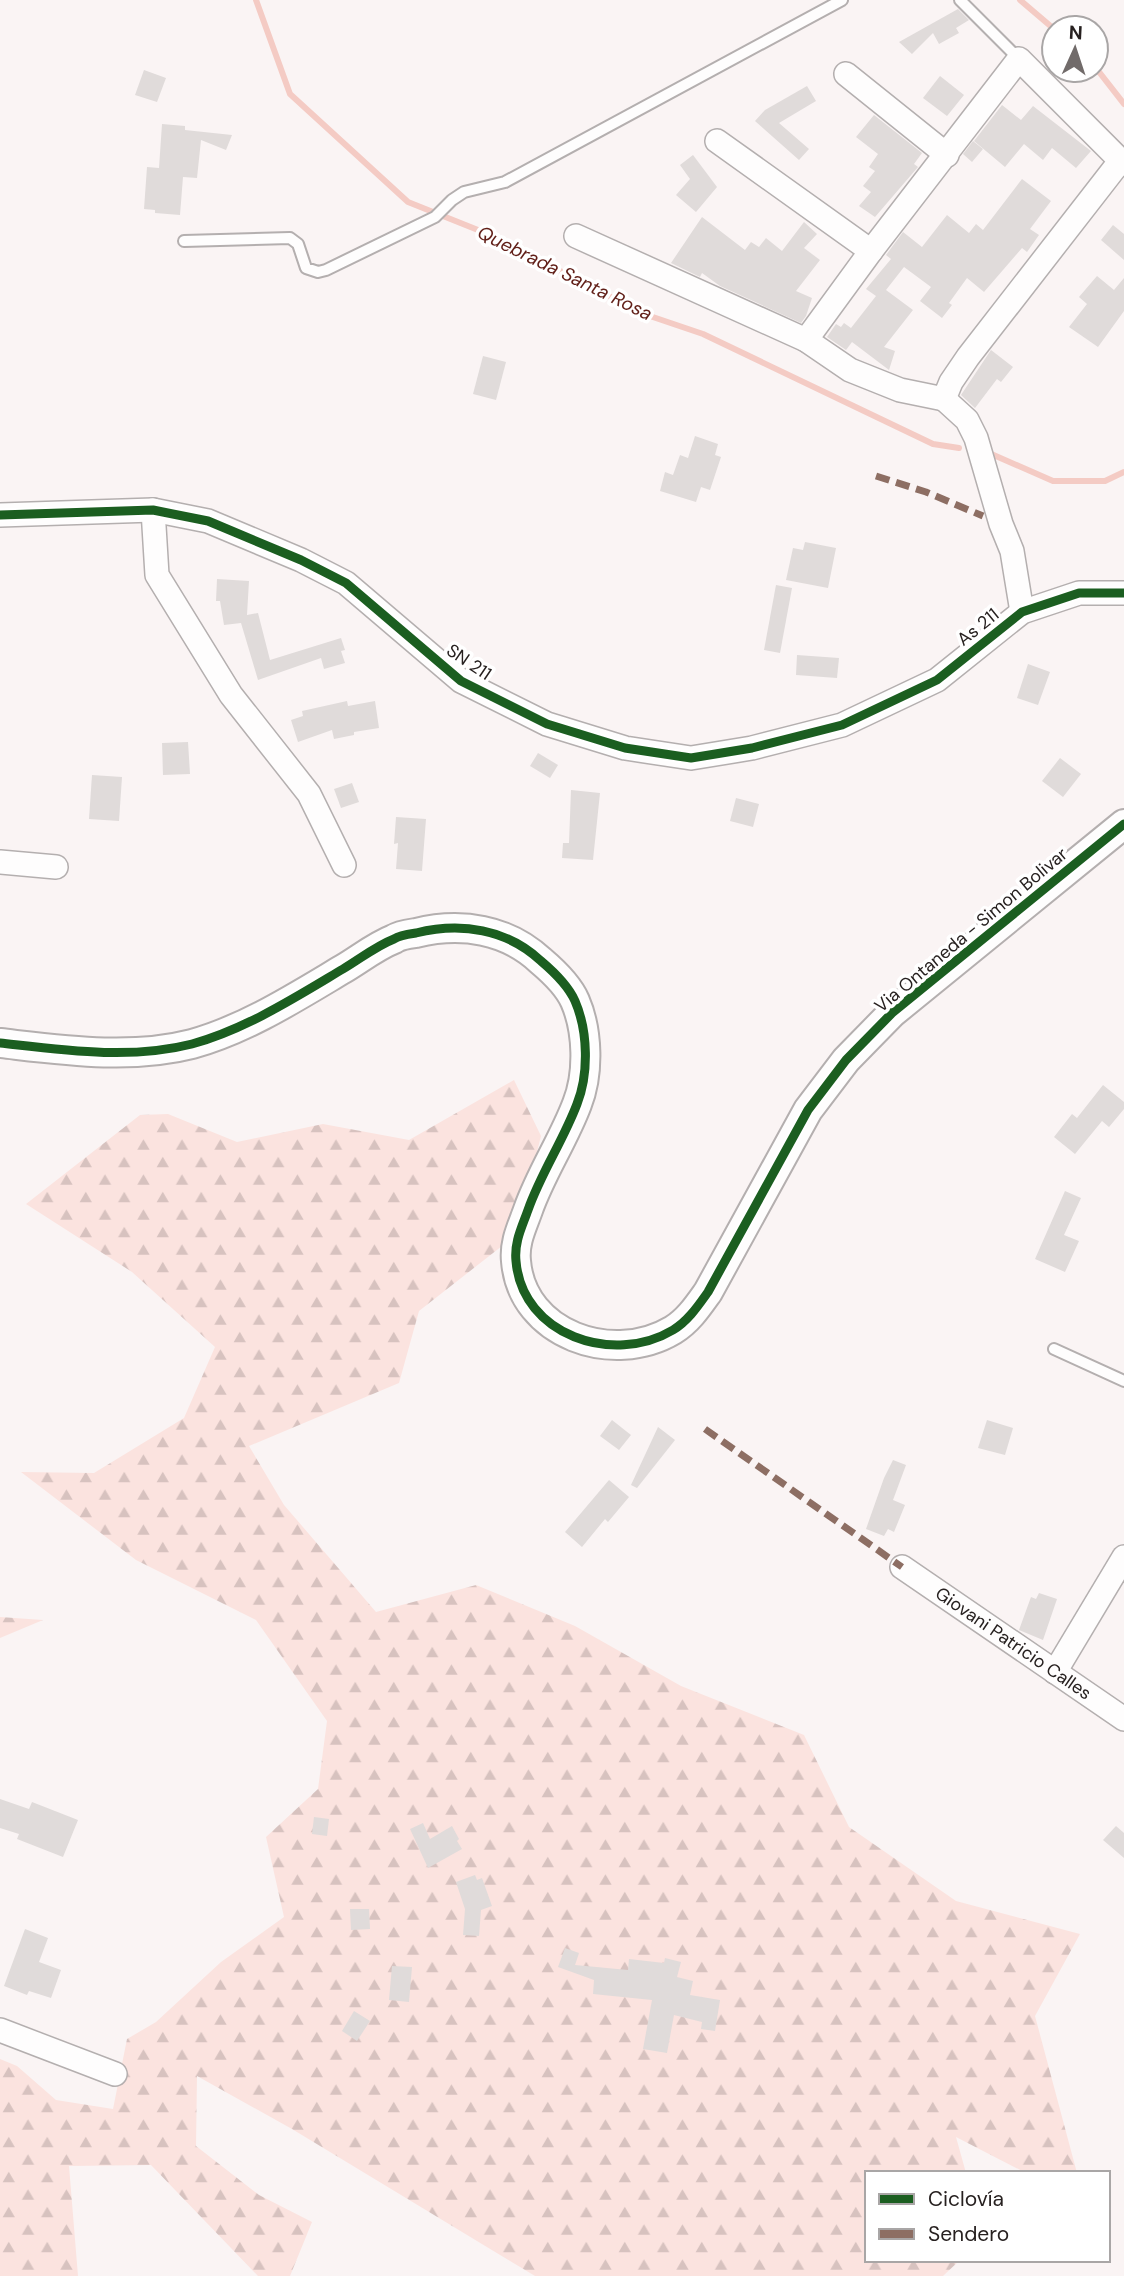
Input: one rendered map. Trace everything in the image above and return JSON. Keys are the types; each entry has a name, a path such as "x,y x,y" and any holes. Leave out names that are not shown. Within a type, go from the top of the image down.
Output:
{"street":[{"path":"806,340 1018,59 1122,162 968,357 951,382 944,399"},
{"path":"846,74 947,155"},
{"path":"717,141 871,251"},
{"path":"576,236 806,340 850,370 900,390 944,399 967,420 976,438 1001,524 1012,551 1022,612"},
{"path":"153,510 157,575 231,695 309,794 344,864"},
{"name":"SN 211","path":"0,515 153,510 208,521 301,560 346,583 461,681 547,724 625,748 691,758 752,748 842,725 937,680"},
{"name":"As 211","path":"937,680 1022,612 1079,593 1124,593"},
{"name":"Via Ontaneda - Simon Bolivar","path":"0,1043 117,1052 164,1050 225,1032 284,1004 394,938 437,928 482,929 509,939 539,959 565,985 575,1001 583,1033 585,1072 577,1104 538,1182 517,1237 516,1260 520,1283 530,1303 544,1321 560,1330 596,1344 613,1347 633,1345 674,1330 693,1312 708,1292 808,1110 846,1060 892,1013 1124,824"},
{"path":"0,862 56,867"},
{"path":"1055,1671 1124,1557"},
{"name":"Giovani Patricio Calles","path":"902,1567 1124,1719"},
{"path":"0,2030 115,2074"}],"lane":[{"path":"184,241 290,238 298,244 306,268 318,272 335,267 435,217 464,192 505,182 842,0"},
{"path":"960,0 1018,59"},
{"path":"1054,1349 1124,1381"}],"green space":[{"path":"514,1080 541,1136 516,1235 419,1311 399,1383 249,1446 284,1505 376,1612 476,1585 575,1626 681,1686 804,1735 849,1827 956,1901 1080,1934 1035,2016 1076,2171 1022,2171 956,2137 965,2171 865,2171 865,2262 958,2262 943,2276 535,2276 292,2129 197,2076 196,2146 259,2195 312,2222 290,2276 258,2276 151,2165 69,2166 78,2276 0,2276 0,2059 17,2066 56,2100 113,2109 127,2039 156,2022 221,1962 284,1917 266,1837 318,1789 327,1721 256,1620 136,1560 21,1472 94,1473 184,1418 215,1347 132,1272 26,1204 140,1115 168,1114 237,1142 323,1124 409,1140"},
{"path":"0,1617 43,1620 0,1638"}],"building":[{"path":"958,9 969,20 956,28 959,33 939,44 933,33 912,54 899,42"},
{"path":"144,70 166,78 157,102 135,95"},
{"path":"940,76 964,95 947,116 923,98"},
{"path":"807,86 816,101 779,123 809,149 799,160 755,121 765,110"},
{"path":"1002,105 1021,120 1033,106 1091,151 1076,168 1052,148 1043,160 1024,144 1005,167 974,141"},
{"path":"874,115 922,153 914,164 918,167 875,217 859,206 871,192 863,186 875,171 869,167 878,154 856,137"},
{"path":"162,124 185,126 185,130 232,135 226,150 201,140 197,178 183,177 180,215 155,213 155,210 144,209 147,167 159,168"},
{"path":"973,141 983,149 972,162 963,154"},
{"path":"693,155 717,187 696,212 676,195 690,179 680,165"},
{"path":"1022,179 1051,201 1030,229 1039,235 1027,252 1022,248 984,292 967,278 942,318 920,301 931,287 904,267 886,290 913,310 884,347 895,351 889,370 852,342 846,350 827,337 836,324 841,327 844,323 851,328 876,296 866,289 891,259 886,255 903,232 922,247 947,215 969,233 976,224 983,230"},
{"path":"702,217 745,250 751,242 759,247 766,238 782,251 804,222 817,234 804,248 820,260 796,291 812,298 801,323 720,286 702,273 700,277 671,263"},
{"path":"1113,225 1124,234 1124,260 1101,240"},
{"path":"1097,276 1114,290 1124,278 1124,311 1098,347 1069,327 1087,304 1079,297"},
{"path":"991,350 1013,367 1001,382 997,379 975,408 961,395"},
{"path":"483,356 506,362 496,400 473,394"},
{"path":"695,436 718,444 715,455 721,457 710,490 701,487 696,502 660,491 665,472 673,475 680,455 688,458"},
{"path":"805,542 836,548 828,588 786,580 793,548 803,550"},
{"path":"217,579 249,581 247,615 258,613 270,660 341,638 345,663 324,669 321,658 258,680 241,623 224,625 220,601 216,601"},
{"path":"776,585 792,588 780,653 764,650"},
{"path":"797,655 839,658 837,678 796,675"},
{"path":"1028,664 1050,672 1038,705 1017,698"},
{"path":"347,701 348,706 375,701 379,728 334,739 332,730 298,742 291,720 303,716 302,711"},
{"path":"188,742 190,774 163,775 162,743"},
{"path":"538,753 558,765 550,778 530,766"},
{"path":"1060,758 1081,774 1063,797 1042,781"},
{"path":"92,775 122,777 119,821 89,819"},
{"path":"352,783 359,802 341,808 334,789"},
{"path":"571,790 600,793 593,860 562,858 563,843 569,843"},
{"path":"736,798 759,804 753,827 730,821"},
{"path":"396,817 426,819 422,871 396,869"},
{"path":"1103,1085 1124,1102 1124,1109 1109,1127 1102,1121 1075,1154 1054,1137 1072,1114 1077,1118"},
{"path":"1065,1191 1081,1198 1064,1235 1079,1241 1065,1272 1035,1259"},
{"path":"612,1420 631,1435 619,1450 600,1436"},
{"path":"987,1420 1013,1428 1005,1455 978,1448"},
{"path":"658,1427 675,1440 637,1488 631,1485"},
{"path":"893,1460 906,1465 893,1500 905,1505 894,1532 888,1529 884,1536 866,1529"},
{"path":"609,1480 629,1497 608,1522 605,1519 582,1547 565,1532"},
{"path":"1039,1593 1057,1599 1043,1640 1019,1630 1031,1597 1036,1599"},
{"path":"0,1799 29,1809 32,1802 78,1820 63,1857 17,1839 19,1834 0,1828"},
{"path":"314,1817 329,1819 327,1836 312,1834"},
{"path":"423,1823 430,1839 452,1826 462,1849 428,1868 410,1829"},
{"path":"1116,1826 1124,1833 1124,1858 1103,1840"},
{"path":"475,1875 477,1880 482,1878 492,1906 481,1910 479,1936 463,1935 465,1909 456,1882"},
{"path":"350,1909 369,1909 370,1929 351,1930"},
{"path":"25,1929 48,1938 39,1962 61,1970 51,1998 29,1991 27,1995 4,1986"},
{"path":"565,1948 579,1953 575,1965 628,1970 629,1959 664,1963 665,1958 681,1962 677,1977 693,1981 690,1995 720,2000 715,2031 701,2029 702,2022 674,2015 667,2053 643,2049 652,2000 593,1994 594,1980 558,1967"},
{"path":"392,1966 412,1967 409,2002 389,2000"},
{"path":"354,2011 370,2021 357,2041 342,2031"}],"waterway":[{"name":"Quebrada Santa Rosa","path":"256,0 290,94 408,202 488,234 644,314 703,334 933,444 959,448"},
{"path":"1020,0 1040,17"},
{"path":"1108,84 1124,104"},
{"name":"Quebrada Santa Rosa","path":"989,453 1053,481 1105,481 1124,472"}],"marked path":[{"path":"876,476 926,492 983,516"},
{"path":"705,1429 902,1567"}],"cycle path":[{"path":"0,515 153,510 208,521 301,560 346,583 461,681 547,724 625,748 691,758 752,748 842,725 937,680 1022,612 1079,593 1124,593"},
{"path":"0,1043 120,1053 168,1049 212,1038 251,1021 381,945 402,936 450,928 483,931 513,942 546,965 569,990 579,1013 585,1039 584,1079 577,1104 533,1196 519,1235 516,1261 522,1287 535,1308 552,1325 574,1337 599,1344 624,1345 649,1340 673,1330 692,1313 708,1292 808,1110 846,1060 892,1013 1124,824"}]}
